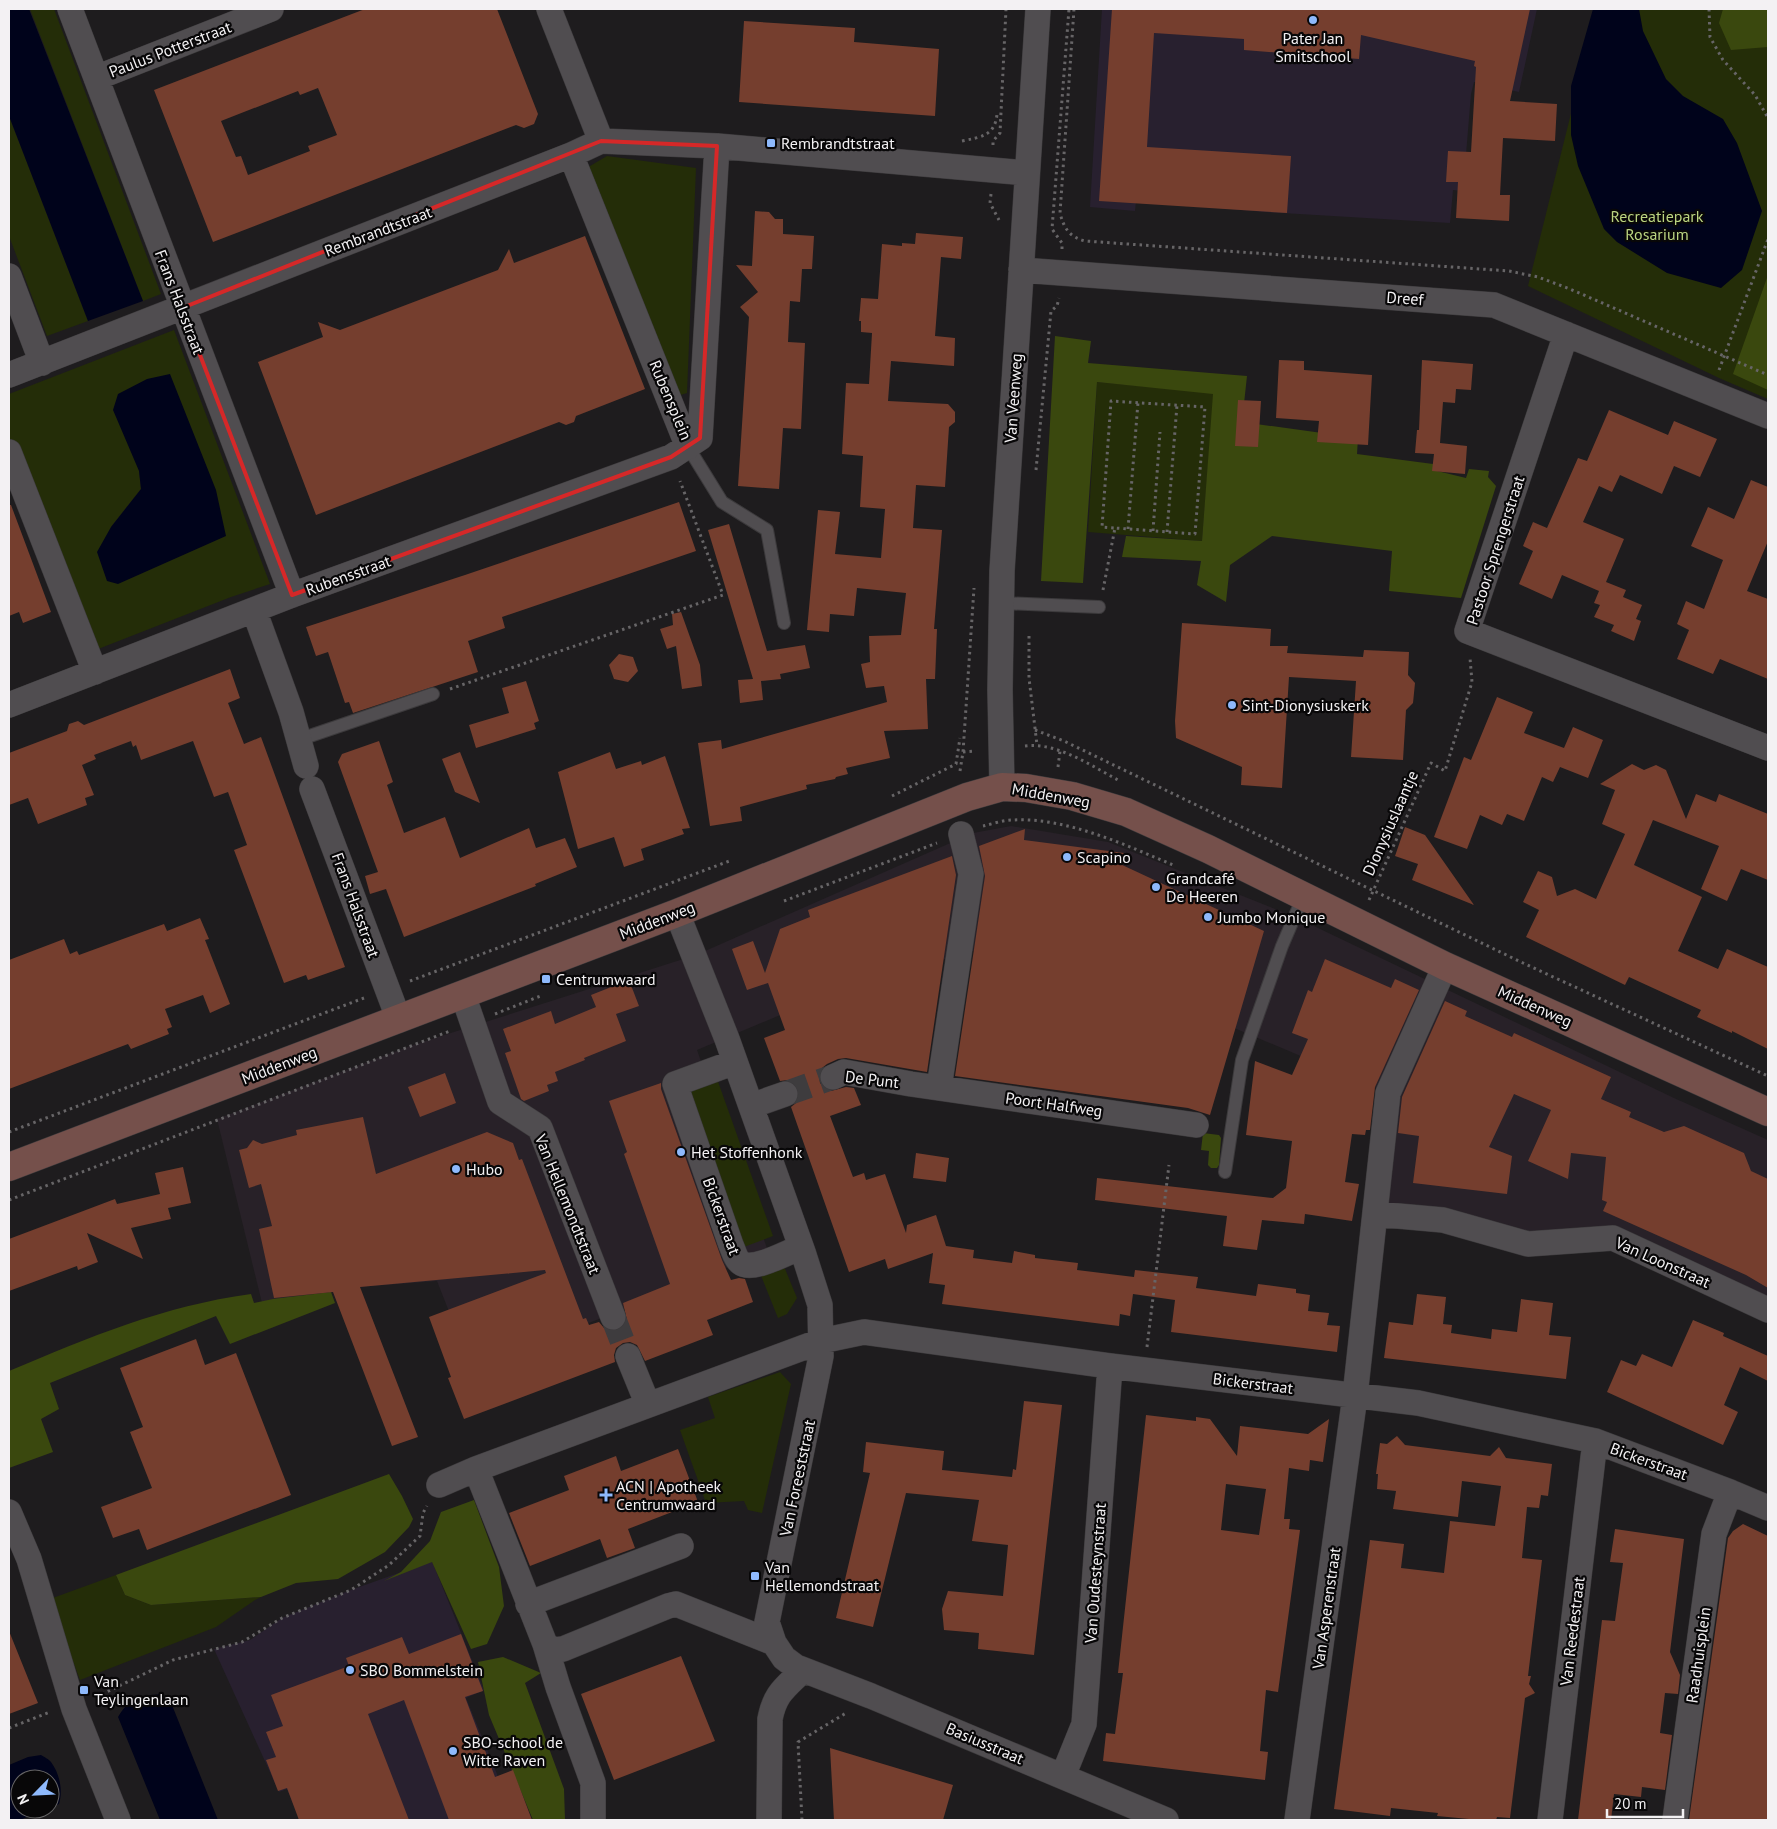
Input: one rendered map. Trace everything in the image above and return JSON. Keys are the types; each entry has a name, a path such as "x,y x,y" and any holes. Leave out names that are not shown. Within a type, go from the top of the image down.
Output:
{"street":[{"name":"Frans Halsstraat","path":"70,9 292,595"},
{"name":"Paulus Potterstraat","path":"96,78 271,9"},
{"path":"549,9 601,141"},
{"name":"Van Veenweg","path":"1002,787 1000,690 1014,603 1002,571 1038,9"},
{"name":"Rembrandtstraat","path":"9,376 571,156 601,141 717,146 1027,173"},
{"name":"Rubensplein","path":"571,156 679,452 700,438 717,146"},
{"name":"Dreef","path":"1021,270 1494,305 1768,416"},
{"path":"9,276 42,363"},
{"name":"Pastoor Sprengerstraat","path":"1566,334 1467,630 1768,748"},
{"path":"9,452 95,672"},
{"name":"Rubensstraat","path":"9,705 292,595 679,452"},
{"path":"254,610 291,712 306,766"},
{"name":"Middenweg","path":"9,1167 678,913 967,797 1002,787 1026,788 1072,796 1126,812 1208,849 1445,966 1768,1112"},
{"name":"Frans Halsstraat","path":"312,789 399,1020"},
{"path":"939,1088 972,874 967,832"},
{"path":"439,1485 476,1469 821,1341 820,1305 801,1247 750,1102 678,913"},
{"path":"1355,1396 1388,1093 1445,966"},
{"name":"Van Hellemondtstraat","path":"463,995 500,1102 540,1128 613,1316"},
{"name":"Bickerstraat","path":"735,1062 675,1084 725,1227 736,1257 742,1264 747,1266 756,1265 801,1247"},
{"name":"De Punt","path":"833,1077 844,1072 911,1084"},
{"name":"Poort Halfweg","path":"911,1084 1196,1124"},
{"path":"750,1102 786,1090"},
{"name":"Van Loonstraat","path":"1376,1214 1443,1220 1528,1244 1612,1238 1768,1310"},
{"name":"Bickerstraat","path":"821,1341 864,1332 1110,1366 1418,1403 1595,1441 1768,1508"},
{"name":"Van Foreeststraat","path":"803,1670 796,1668 784,1658 774,1643 767,1622 814,1395 821,1356 821,1341"},
{"path":"628,1356 648,1405"},
{"name":"Van Oudesteynstraat","path":"1063,1776 1084,1724 1110,1366"},
{"name":"Van Asperenstraat","path":"1297,1820 1355,1396"},
{"name":"Van Reedestraat","path":"1550,1820 1595,1441"},
{"path":"476,1469 545,1644 558,1687 593,1783 593,1820"},
{"name":"Raadhuisplein","path":"1675,1820 1714,1534 1730,1492"},
{"path":"9,1512 29,1559 73,1706 118,1820"},
{"path":"528,1604 681,1546"},
{"path":"545,1644 553,1650 563,1649 676,1604 774,1643"},
{"path":"769,1820 770,1719 772,1705 780,1693 803,1670"},
{"name":"Basiusstraat","path":"803,1670 870,1696 1166,1820"}],"lane":[{"path":"679,452 722,502 767,530 784,623"},
{"path":"1014,603 1099,608"},
{"path":"298,740 434,694"},
{"path":"1225,1172 1242,1060 1282,946 1303,897"}],"path":[{"path":"1001,225 990,203 994,171 993,141 1000,133 1006,9"},
{"name":"Van Veenweg","path":"1036,477 1051,312 1058,306 1062,273 1062,243 1052,229 1069,9"},
{"path":"1074,9 1060,214 1062,224 1068,233 1076,239 1095,242 1510,272 1538,277 1570,288 1768,375"},
{"path":"1709,9 1710,37 1723,60 1755,95 1768,118"},
{"path":"952,142 981,137 987,134 996,122 997,114"},
{"path":"1711,392 1768,239"},
{"path":"1111,401 1177,405 1205,408 1196,534 1102,527 1111,401"},
{"path":"1128,529 1138,402"},
{"path":"1167,532 1177,405"},
{"path":"1153,530 1160,432"},
{"path":"434,694 723,595 679,452"},
{"path":"1099,608 1115,528"},
{"path":"954,776 962,768 975,580"},
{"path":"1014,603 1028,623 1029,678 1038,745 1060,751"},
{"name":"Dionysiuslaantje","path":"1368,903 1430,763 1445,771 1472,682 1467,630"},
{"path":"1035,730 1064,741 1372,892 1768,1076"},
{"path":"898,798 888,800 956,764 960,738"},
{"path":"779,903 967,832 1012,820 1051,822"},
{"name":"Middenweg","path":"411,981 741,856"},
{"name":"Middenweg","path":"9,1132 370,996"},
{"name":"Middenweg","path":"9,1200 447,1032"},
{"path":"1144,1370 1169,1165"},
{"path":"9,1728 73,1706 173,1660 242,1642 282,1618 351,1590 389,1564 420,1536 423,1513 439,1485"},
{"path":"802,1820 798,1742 846,1712"}],"highlighted area":[{"path":"601,141 717,146 700,438 671,457 292,595 182,308"}],"shaded area":[{"path":"1102,9 1537,9 1519,92 1474,82 1471,94 1463,191 1453,190 1450,223 1265,212 1136,201 1135,211 1090,207"},
{"name":"Centrumwaard","path":"1011,826 1108,842 1295,917 1674,1098 1768,1140 1768,1299 1617,1230 1533,1237 1385,1207 1388,1093 1019,937 835,992 697,1050 768,1251 472,1370 437,1281 359,1287 262,1303 217,1119 410,1046 696,955 973,833"},
{"name":"SBO Bommelstein","path":"432,1561 484,1690 466,1698 499,1779 511,1774 529,1820 300,1820 287,1789 279,1792 214,1649 250,1640 282,1618 351,1590"}],"green space":[{"path":"30,9 54,9 161,294 143,301"},
{"name":"Recreatiepark Rosarium","path":"1597,9 1768,9 1768,399 1719,378 1528,286"},
{"path":"1723,9 1768,9 1768,47 1731,50 1719,23"},
{"path":"9,116 88,321 47,336 9,236"},
{"path":"607,156 696,168 687,393 674,397 585,169"},
{"path":"1768,275 1768,390 1733,374"},
{"path":"174,330 270,584 231,597 93,651 9,440 9,394","holes":["139,471 225,536 111,527 141,489"]},
{"path":"1055,336 1091,341 1088,363 1247,376 1242,422 1358,438 1357,454 1433,464 1433,470 1466,478 1469,469 1489,471 1488,477 1496,486 1461,598 1389,591 1392,551 1272,536 1230,565 1226,602 1197,585 1201,561 1122,557 1126,536 1202,541 1213,394 1097,382 1083,583 1041,581"},
{"path":"1097,382 1214,393 1202,541 1088,532"},
{"path":"716,1076 773,1236 741,1248 684,1088"},
{"path":"1203,1133 1219,1135 1221,1138 1219,1165 1217,1168 1211,1168 1208,1165 1209,1151 1201,1150"},
{"path":"783,1264 797,1298 787,1314 778,1318 760,1273"},
{"path":"331,1292 335,1303 230,1344 216,1316 50,1383 59,1409 41,1419 53,1452 9,1468 9,1371 127,1324 187,1306 251,1294 254,1303"},
{"path":"780,1372 791,1384 762,1513 748,1510 744,1501 706,1503 680,1430 715,1418 708,1397"},
{"path":"389,1474 413,1519 409,1527 385,1552 338,1579 296,1583 261,1597 151,1605 125,1595 116,1575"},
{"path":"474,1500 499,1567 504,1606 487,1644 471,1649 432,1562 384,1581 401,1572 430,1541 441,1512"},
{"path":"116,1575 125,1595 151,1605 261,1597 216,1627 80,1680 50,1599"},
{"path":"503,1657 541,1673 525,1683 564,1789 565,1820 533,1820 489,1715 478,1662"}],"water":[{"path":"9,9 29,9 143,301 88,321 9,116"},
{"path":"1593,9 1639,9 1643,31 1666,79 1683,96 1723,119 1737,143 1762,211 1742,270 1721,288 1667,273 1617,242 1604,229 1578,166 1571,135 1571,86"},
{"path":"170,374 216,490 226,536 118,584 107,581 97,552 111,527 141,489 139,471 113,410 118,394 147,379"},
{"path":"161,1694 170,1700 218,1820 160,1820 118,1717 126,1706 136,1699"},
{"path":"41,1755 50,1761 55,1769 10,1769 10,1819 22,1819 9,1820 9,1765 28,1757"}],"building":[{"path":"365,9 497,9 538,114 534,124 524,128 516,125 213,242 154,90","holes":["318,88 337,135 308,146 310,151 248,175 241,156 236,157 221,121 298,91 300,95"]},
{"path":"1112,9 1530,9 1510,101 1557,104 1555,141 1503,138 1500,195 1510,195 1509,221 1456,218 1458,182 1446,182 1448,151 1471,152 1475,61 1361,35 1359,59 1244,50 1244,39 1154,33 1147,147 1291,156 1287,213 1099,201"},
{"path":"744,21 855,28 854,42 939,49 935,116 739,102"},
{"path":"755,211 769,212 775,219 783,219 783,234 814,236 812,269 802,269 800,302 790,301 788,342 805,343 801,429 783,428 779,489 738,486 749,317 740,307 758,292 736,265 752,266"},
{"path":"916,233 963,237 961,259 941,257 935,336 955,338 954,366 891,361 888,401 948,404 955,412 955,422 949,427 945,487 916,485 913,528 942,530 934,629 937,629 935,679 926,679 928,729 884,731 890,758 846,768 848,774 836,777 835,779 806,785 807,789 740,807 742,821 710,826 698,743 721,740 722,749 887,702 884,686 866,688 861,664 870,662 869,636 901,635 906,593 857,588 854,616 830,614 829,632 807,630 818,510 840,512 835,554 881,558 885,509 860,507 863,456 842,454 846,383 869,384 872,333 861,332 861,321 859,321 861,298 878,299 882,244 902,246 902,243 915,244"},
{"path":"585,236 645,389 576,416 574,422 566,425 559,422 316,515 258,362 323,337 318,322 340,330 498,270 509,249 514,263"},
{"path":"1279,360 1304,361 1304,370 1372,375 1368,445 1317,442 1319,421 1276,418"},
{"path":"1422,360 1473,364 1471,390 1456,389 1455,403 1443,402 1440,443 1467,446 1465,474 1432,471 1434,454 1415,453 1417,430 1419,430"},
{"path":"1238,400 1261,401 1258,447 1235,446"},
{"path":"1609,410 1668,435 1674,421 1717,439 1700,477 1674,466 1662,494 1620,475 1612,492 1599,486 1583,522 1624,539 1606,582 1626,590 1623,597 1642,605 1636,619 1641,621 1634,641 1611,631 1614,625 1594,617 1600,605 1594,603 1599,591 1562,575 1552,599 1519,584 1533,551 1523,546 1533,522 1547,528 1578,458 1587,461"},
{"path":"1751,480 1768,487 1768,541 1747,591 1768,599 1768,679 1720,659 1713,674 1677,659 1689,630 1677,624 1686,601 1704,609 1723,560 1691,546 1708,507 1734,519"},
{"path":"679,502 696,551 502,617 505,628 468,641 478,672 353,713 349,702 345,703 328,652 316,656 306,627"},
{"path":"9,505 11,505 51,612 23,623 19,612 9,616"},
{"path":"729,524 767,651 805,645 810,668 780,674 781,679 761,681 763,700 740,703 738,680 753,679 708,530"},
{"path":"681,612 700,665 702,686 682,689 676,646 667,649 660,629 673,625 672,614"},
{"name":"Sint-Dionysiuskerk","path":"1182,623 1271,629 1270,646 1288,646 1287,653 1363,657 1364,650 1409,652 1408,675 1415,683 1413,703 1406,710 1403,760 1351,757 1356,681 1289,677 1282,788 1241,785 1242,767 1176,738 1175,721"},
{"path":"619,654 633,657 638,671 628,682 614,679 609,665"},
{"path":"230,669 240,698 228,703 244,744 261,737 345,967 308,980 306,975 284,983 234,850 247,845 228,792 214,797 193,741 141,760 136,745 133,747 131,741 94,755 96,759 82,765 94,795 85,798 87,805 38,824 28,798 9,805 9,753 67,731 69,724 78,721 84,725"},
{"path":"526,681 539,721 534,723 536,729 476,748 469,725 509,713 502,688"},
{"path":"1497,697 1533,712 1524,733 1564,748 1573,727 1603,740 1588,778 1560,767 1553,782 1542,777 1524,821 1507,814 1502,825 1480,815 1467,849 1434,837 1464,757 1471,760"},
{"path":"379,741 393,782 387,785 404,833 445,817 460,858 529,828 536,848 565,838 577,867 535,884 536,886 404,937 386,889 370,894 365,876 378,872 338,762 342,754"},
{"path":"460,752 480,803 455,792 442,759"},
{"path":"610,752 616,769 641,761 642,765 665,756 690,828 682,829 684,834 641,849 644,860 624,867 614,837 578,849 558,772"},
{"path":"1632,764 1644,770 1656,765 1666,770 1686,819 1696,794 1716,802 1719,794 1768,814 1768,880 1741,869 1727,901 1701,889 1719,846 1653,820 1634,865 1702,897 1678,951 1718,969 1727,949 1768,967 1768,1049 1732,1031 1732,1033 1697,1017 1701,1010 1629,977 1625,985 1526,937 1539,910 1523,902 1538,871 1552,877 1557,896 1575,889 1596,899 1625,834 1602,824 1615,790 1600,784"},
{"path":"1405,827 1425,835 1474,905 1412,880 1418,864 1395,856"},
{"path":"1025,829 1024,840 1124,853 1120,864 1264,931 1210,1115 1188,1108 955,1076 985,876 979,846"},
{"path":"952,856 956,875 927,1072 846,1058 827,1064 822,1068 819,1075 820,1083 824,1088 831,1091 846,1087 854,1088 861,1105 830,1116 853,1177 864,1173 866,1180 885,1174 906,1233 907,1225 936,1215 946,1246 974,1250 973,1258 1012,1263 1014,1251 1035,1255 1035,1258 1078,1263 1077,1270 1134,1277 1135,1270 1198,1277 1196,1288 1256,1296 1258,1284 1296,1289 1296,1293 1310,1295 1308,1311 1329,1313 1327,1325 1340,1326 1337,1352 1171,1332 1175,1300 1133,1294 1130,1316 1120,1314 1119,1326 942,1304 945,1285 929,1283 933,1253 888,1269 885,1259 849,1272 791,1107 799,1097 798,1089 795,1083 788,1080 780,1081 764,1038 785,1030 768,983 747,990 732,949 753,941 765,973 780,929 810,917 808,910"},
{"path":"200,918 209,939 205,940 230,1004 210,1013 203,995 165,1009 172,1027 167,1029 169,1034 131,1049 128,1044 9,1089 9,960 64,939 70,954 77,951 79,955 164,924 167,931"},
{"path":"1325,959 1391,988 1395,979 1419,990 1375,1087 1370,1130 1366,1130 1365,1135 1352,1134 1345,1182 1359,1184 1352,1221 1305,1214 1304,1224 1262,1220 1257,1250 1223,1246 1227,1216 1095,1200 1097,1178 1273,1198 1286,1188 1292,1141 1246,1135 1255,1061 1292,1075 1308,1039 1292,1033 1308,990 1312,992"},
{"path":"629,980 639,1006 616,1014 626,1041 555,1072 558,1081 547,1085 549,1091 524,1101 521,1099 505,1053 511,1051 503,1029 551,1011 555,1024 596,1007 591,995"},
{"path":"1445,1001 1467,1011 1465,1016 1512,1037 1514,1033 1611,1077 1601,1099 1631,1112 1629,1117 1664,1132 1684,1126 1744,1153 1751,1171 1768,1179 1768,1288 1746,1275 1603,1211 1607,1202 1602,1200 1606,1157 1571,1153 1568,1179 1528,1161 1551,1110 1514,1094 1489,1147 1512,1156 1507,1194 1413,1183 1419,1136 1398,1133 1402,1097"},
{"path":"445,1073 456,1103 420,1117 408,1087"},
{"path":"661,1083 661,1089 722,1260 731,1280 745,1279 753,1302 707,1320 713,1335 645,1361 637,1345 630,1342 623,1343 616,1348 615,1362 464,1419 448,1378 451,1377 429,1317 546,1273 545,1270 360,1287 418,1437 392,1446 333,1292 274,1298 259,1229 272,1226 261,1184 249,1188 239,1150 247,1148 253,1140 262,1144 297,1135 296,1130 363,1117 376,1174 487,1132 513,1143 519,1160 522,1159 583,1319 586,1318 589,1325 599,1322 610,1331 618,1331 627,1320 623,1303 670,1284 624,1154 627,1152 609,1101"},
{"path":"916,1153 949,1158 946,1182 913,1178"},
{"path":"183,1167 191,1203 168,1208 171,1219 131,1228 143,1259 87,1233 98,1262 78,1270 77,1266 9,1291 9,1239 115,1199 117,1204 160,1194 155,1173"},
{"path":"1417,1294 1446,1297 1443,1324 1452,1325 1451,1333 1491,1339 1492,1329 1517,1332 1521,1299 1553,1303 1549,1335 1571,1337 1566,1379 1384,1358 1389,1322 1413,1325"},
{"path":"1693,1320 1724,1333 1723,1336 1768,1356 1768,1381 1740,1367 1724,1405 1738,1412 1723,1445 1607,1392 1621,1360 1636,1366 1642,1354 1672,1367"},
{"path":"196,1339 205,1365 236,1353 291,1495 147,1550 139,1529 113,1538 101,1507 152,1488 130,1432 143,1427 120,1368"},
{"path":"1024,1401 1062,1405 1034,1655 978,1649 979,1633 944,1630 942,1609 948,1591 1003,1596 1008,1545 972,1541 979,1500 906,1493 873,1627 836,1618 870,1473 863,1472 866,1442 944,1451 942,1470 1012,1477 1013,1469 1016,1470"},
{"path":"1146,1415 1196,1421 1196,1417 1210,1419 1237,1456 1240,1426 1308,1434 1329,1419 1323,1462 1310,1460 1309,1471 1289,1468 1284,1519 1290,1519 1289,1529 1300,1530 1278,1692 1266,1690 1260,1751 1268,1752 1265,1780 1103,1761 1106,1733 1115,1734 1123,1673 1118,1673","holes":["1226,1484 1266,1489 1259,1535 1221,1530"]},
{"path":"1397,1436 1405,1445 1490,1456 1499,1447 1506,1458 1552,1464 1548,1496 1541,1495 1539,1508 1527,1507 1522,1558 1542,1560 1528,1676 1531,1676 1529,1684 1535,1693 1525,1698 1510,1818 1497,1817 1496,1820 1469,1820 1437,1816 1438,1813 1391,1808 1390,1816 1334,1809 1370,1540 1404,1544 1401,1568 1444,1573 1450,1521 1495,1526 1501,1486 1462,1481 1458,1517 1393,1509 1396,1491 1377,1489 1378,1474 1376,1474 1380,1443 1387,1444"},
{"path":"678,1449 698,1502 628,1529 635,1548 607,1558 600,1539 530,1566 509,1513 569,1490 564,1476 616,1456 621,1471"},
{"path":"1743,1524 1768,1536 1768,1820 1689,1820 1728,1538 1733,1531"},
{"path":"1615,1529 1684,1539 1670,1652 1680,1675 1678,1694 1665,1693 1660,1733 1672,1735 1665,1790 1642,1787 1641,1797 1614,1794 1611,1820 1578,1820 1602,1620 1615,1621 1623,1563 1610,1562"},
{"path":"9,1631 38,1703 9,1714"},
{"path":"461,1634 483,1691 465,1697 495,1777 513,1770 532,1820 449,1820 404,1700 368,1714 409,1820 299,1820 287,1788 278,1791 266,1760 276,1757 266,1732 283,1726 271,1695 349,1666 346,1658 402,1637 409,1654"},
{"path":"681,1656 715,1741 614,1780 581,1694"},
{"path":"830,1748 953,1785 943,1820 834,1820"}],"tunnel":[{"path":"785,1094 833,1077"},
{"path":"613,1317 628,1356"}],"place":[{"name":"Pater Jan Smitschool","path":"1313,20"},
{"name":"Rembrandtstraat","path":"771,143"},
{"name":"Sint-Dionysiuskerk","path":"1232,705"},
{"name":"Scapino","path":"1067,857"},
{"name":"Grandcafé De Heeren","path":"1156,887"},
{"name":"Jumbo Monique","path":"1208,917"},
{"name":"Centrumwaard","path":"546,979"},
{"name":"Het Stoffenhonk","path":"681,1152"},
{"name":"Hubo","path":"456,1169"},
{"name":"ACN | Apotheek Centrumwaard","path":"606,1495"},
{"name":"Van Hellemondstraat","path":"755,1576"},
{"name":"SBO Bommelstein","path":"350,1670"},
{"name":"Van Teylingenlaan","path":"84,1690"},
{"name":"SBO-school de Witte Raven","path":"453,1751"}]}
